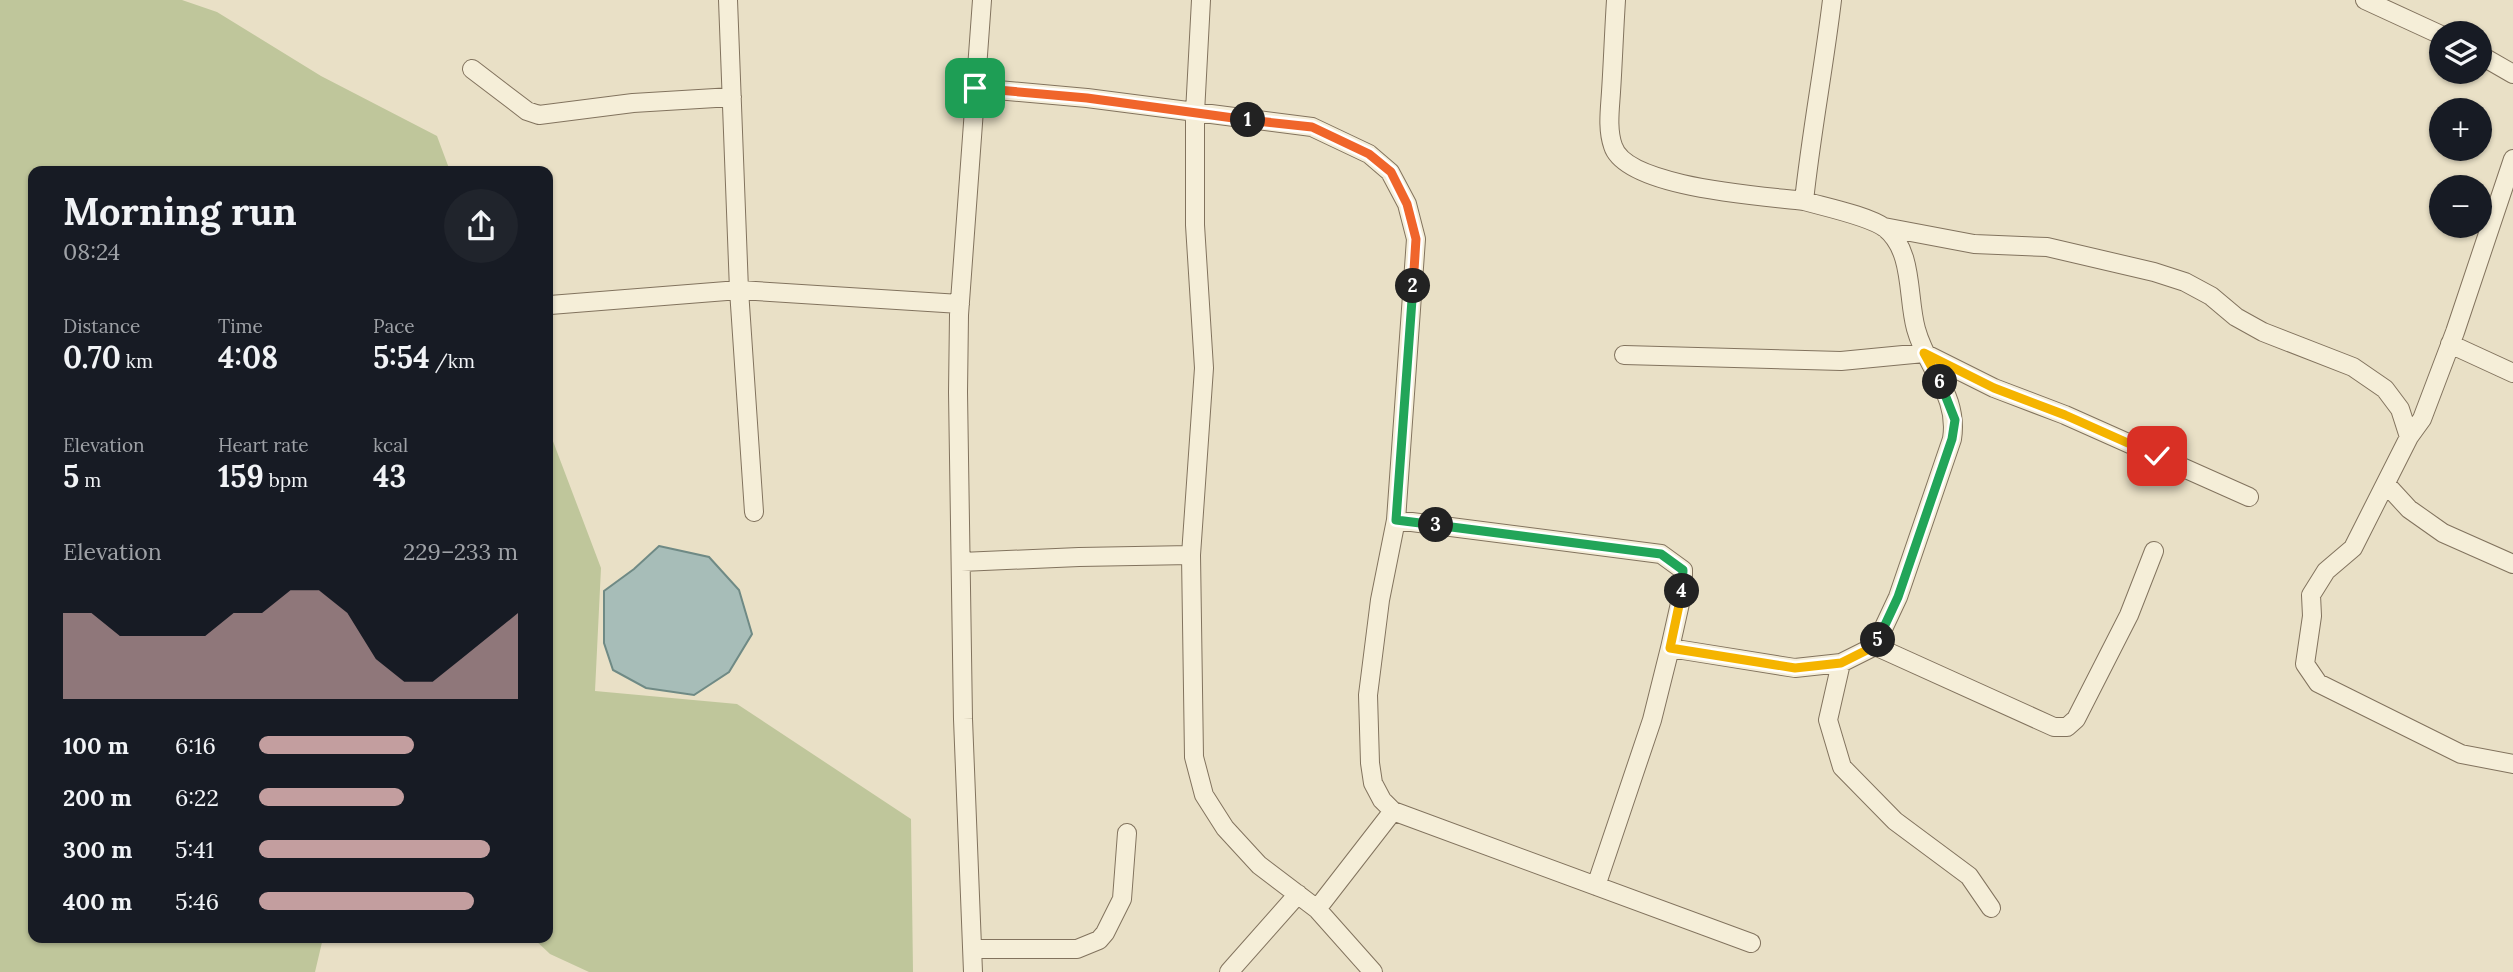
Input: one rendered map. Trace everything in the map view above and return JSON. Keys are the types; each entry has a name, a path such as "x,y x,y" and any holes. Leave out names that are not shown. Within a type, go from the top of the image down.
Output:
{"street":[{"path":"728,0 739,290 754,512"},
{"path":"974,972 963,719 958,392 960,304 982,0"},
{"path":"1201,0 1195,113 1195,225 1204,368 1192,555 1194,757 1204,795 1224,828 1259,865 1317,909 1373,972"},
{"path":"1616,0 1610,123 1613,148 1624,160 1644,173 1701,189 1804,201 1884,227 1974,244 2047,247 2185,282 2211,296 2236,317 2263,332 2353,367 2385,389 2400,409 2409,437"},
{"path":"1804,201 1832,0"},
{"path":"2366,0 2429,29"},
{"path":"2492,62 2513,74"},
{"path":"472,69 527,111 539,115 633,103 732,97"},
{"path":"975,88 1087,98 1312,127 1369,154 1391,172 1407,204 1416,239 1396,520 1380,600 1368,695 1373,783 1382,800 1393,811 1751,943"},
{"path":"2513,159 2422,419 2409,437 2353,548 2326,571 2311,595 2312,616 2305,664 2318,683 2461,754 2513,764"},
{"path":"1670,648 1795,668 1841,663 1875,646 1898,597 1952,439 1955,420 1915,327 1911,290 1899,243 1884,227"},
{"path":"553,305 739,290 960,304"},
{"path":"2450,344 2513,373"},
{"path":"1624,355 1841,361 1924,353 1994,388 2065,415 2249,497"},
{"path":"2386,484 2409,509 2444,533 2513,564"},
{"path":"1396,520 1661,554 1683,570 1683,590 1653,720 1596,886"},
{"path":"1875,646 2046,724 2067,727 2076,719 2099,677 2129,614 2154,551"},
{"path":"961,562 1192,555"},
{"path":"1841,663 1828,720 1842,767 1895,821 1969,876 1991,908"},
{"path":"1317,909 1393,811"},
{"path":"972,949 1076,949 1099,940 1122,899 1126,833"},
{"path":"1229,972 1298,894"}],"green space":[{"path":"0,0 182,0 217,12 321,76 437,136 448,166 28,166 28,943 322,943 315,972 0,972"},
{"path":"553,441 601,568 595,691 737,704 911,819 913,972 589,972 550,954 538,943 553,943"}],"water":[{"path":"659,546 709,557 739,590 752,634 729,672 694,695 646,688 613,670 604,643 604,591"}],"route":[{"path":"975,88 1087,98 1312,127 1369,154 1391,172 1407,204 1416,239 1396,520 1661,554 1683,570 1683,590 1670,648 1795,668 1841,663 1875,646 1898,597 1952,439 1955,420 1945,392 1924,353 1994,388 2065,415 2157,456"}]}
